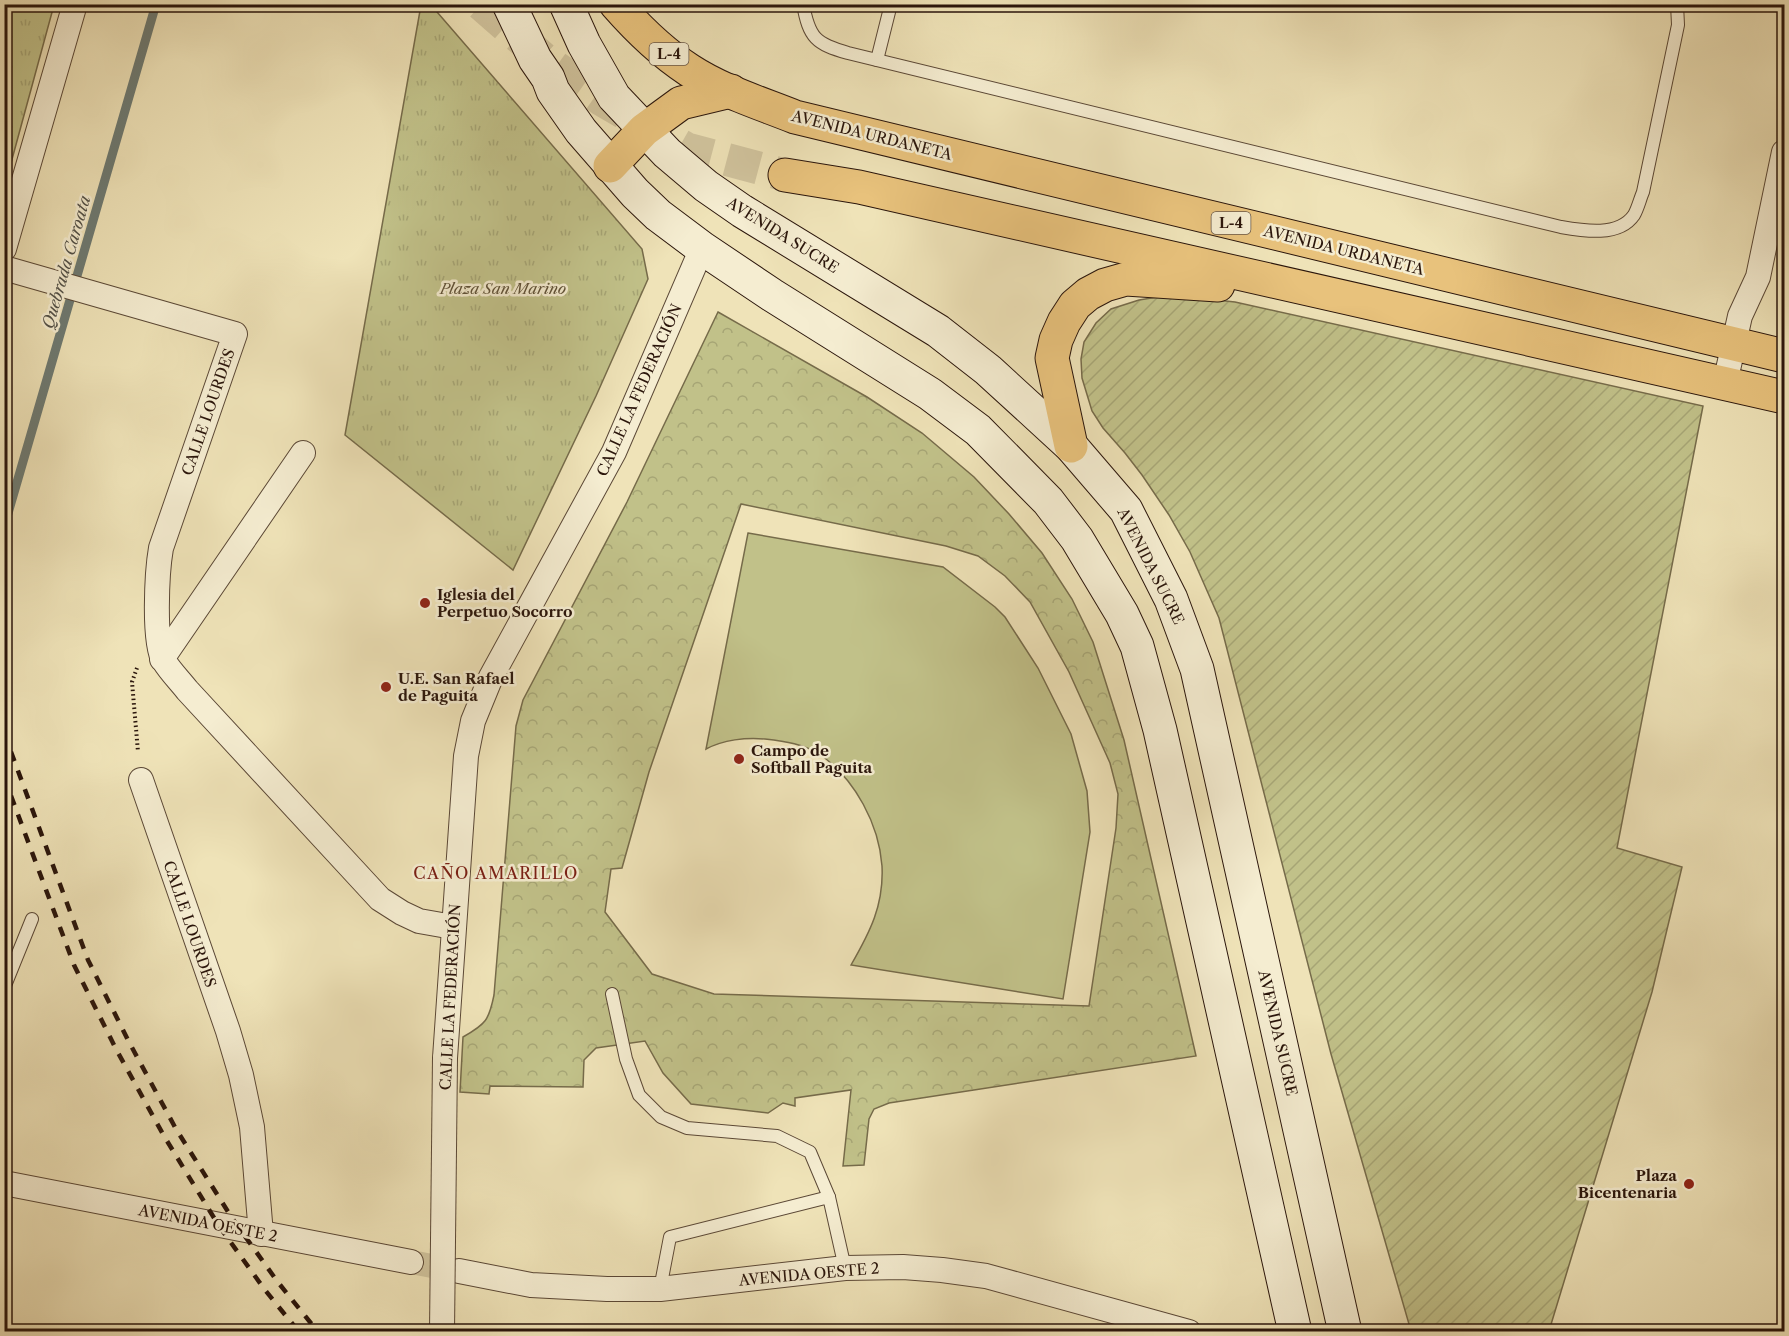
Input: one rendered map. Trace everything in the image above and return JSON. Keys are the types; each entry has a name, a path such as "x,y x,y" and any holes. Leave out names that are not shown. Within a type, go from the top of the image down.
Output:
{"main road":[{"path":"509,4 553,91 581,131 610,166 658,215 772,295 930,393 978,430 1048,501 1077,539 1122,614 1139,655 1163,742 1295,1332"},
{"name":"AVENIDA SUCRE","path":"566,4 584,44 614,97 667,153 706,186 742,211 938,332 988,370 1071,446 1126,510 1171,599 1191,648 1200,678 1345,1332"},
{"name":"L-4","path":"616,4 664,50 689,70 731,92"},
{"path":"610,166 644,130 681,103 731,92"},
{"name":"AVENIDA URDANETA","path":"731,92 795,117 1785,356"},
{"path":"786,175 859,187 1785,397"},
{"path":"1071,446 1052,358 1056,340 1064,322 1075,305 1088,294 1105,285 1126,279 1311,290"}],"street":[{"path":"4,249 75,4"},
{"path":"1725,383 1740,316 1758,277 1785,152"},
{"name":"CALLE LA FEDERACIÓN","path":"442,1332 445,1058 466,756 473,721 491,677 614,452 702,248"},
{"name":"CALLE LOURDES","path":"4,268 235,334 161,548 157,571 157,618 162,658"},
{"path":"303,453 162,658 187,690 380,899 420,921 453,927"},
{"name":"CALLE LOURDES","path":"141,780 228,1031 241,1075 252,1127 261,1234"},
{"name":"AVENIDA OESTE 2","path":"4,1183 411,1262"},
{"name":"AVENIDA OESTE 2","path":"459,1270 531,1286 569,1289 660,1289 845,1268 903,1267 986,1276 1189,1332"}],"lane":[{"path":"803,4 811,34 825,46 1561,227 1587,231 1617,228 1634,216 1643,192 1678,25 1677,4"},
{"path":"877,60 891,4"},
{"path":"1772,4 1785,7"},
{"path":"4,988 32,919"},
{"path":"612,994 626,1059 639,1095 661,1117 687,1128 777,1136 810,1152 829,1197 845,1268"},
{"path":"660,1289 670,1237 829,1197"}],"path":[{"path":"141,780 132,682 157,618"}],"green space":[{"path":"4,5 54,5 5,185"},
{"name":"Plaza San Marino","path":"421,5 431,5 642,249 648,279 596,396 513,570 345,435"},
{"path":"1170,295 1235,302 1703,406 1617,848 1682,867 1652,992 1549,1331 1411,1331 1331,1054 1219,618 1190,552 1169,515 1142,475 1092,411 1082,378 1081,359 1084,342 1096,323 1111,309 1139,300"},
{"path":"718,312 867,397 922,433 974,477 1042,553 1072,599 1093,642 1124,740 1196,1056 889,1103 874,1109 869,1119 864,1165 843,1166 851,1090 795,1098 795,1106 783,1103 768,1113 691,1104 663,1073 645,1041 596,1048 584,1060 583,1087 490,1086 489,1094 460,1092 463,1037 482,1025 488,1016 494,995 516,726 523,700 627,502","holes":["741,504 946,546 978,556 1005,576 1030,602 1069,672 1110,763 1118,794 1116,828 1089,1006 714,994 652,974 605,912 611,869 622,868 649,772"]},
{"path":"748,533 943,567 1005,617 1038,668 1071,734 1087,791 1090,832 1063,999 851,965 874,918 882,880 880,850 876,834 855,790 845,777 822,756 794,744 750,738 727,741 706,749"}],"waterway":[{"name":"Quebrada Caroata","path":"4,527 156,4"}],"tunnel":[{"path":"481,4 544,59 602,100 687,149 785,175"},
{"path":"411,1262 459,1271"}],"railway":[{"path":"4,733 88,960 129,1042 176,1129 232,1218 277,1281 318,1332"},
{"path":"4,777 74,965 116,1049 164,1136 219,1226 265,1290 299,1332"}],"place":[{"name":"Iglesia del Perpetuo Socorro","path":"425,603"},
{"name":"U.E. San Rafael de Paguita","path":"386,687"},
{"name":"Campo de Softball Paguita","path":"739,759"},
{"name":"Plaza Bicentenaria","path":"1689,1184"}],"district":[{"name":"CAÑO AMARILLO","path":"496,873"}]}
